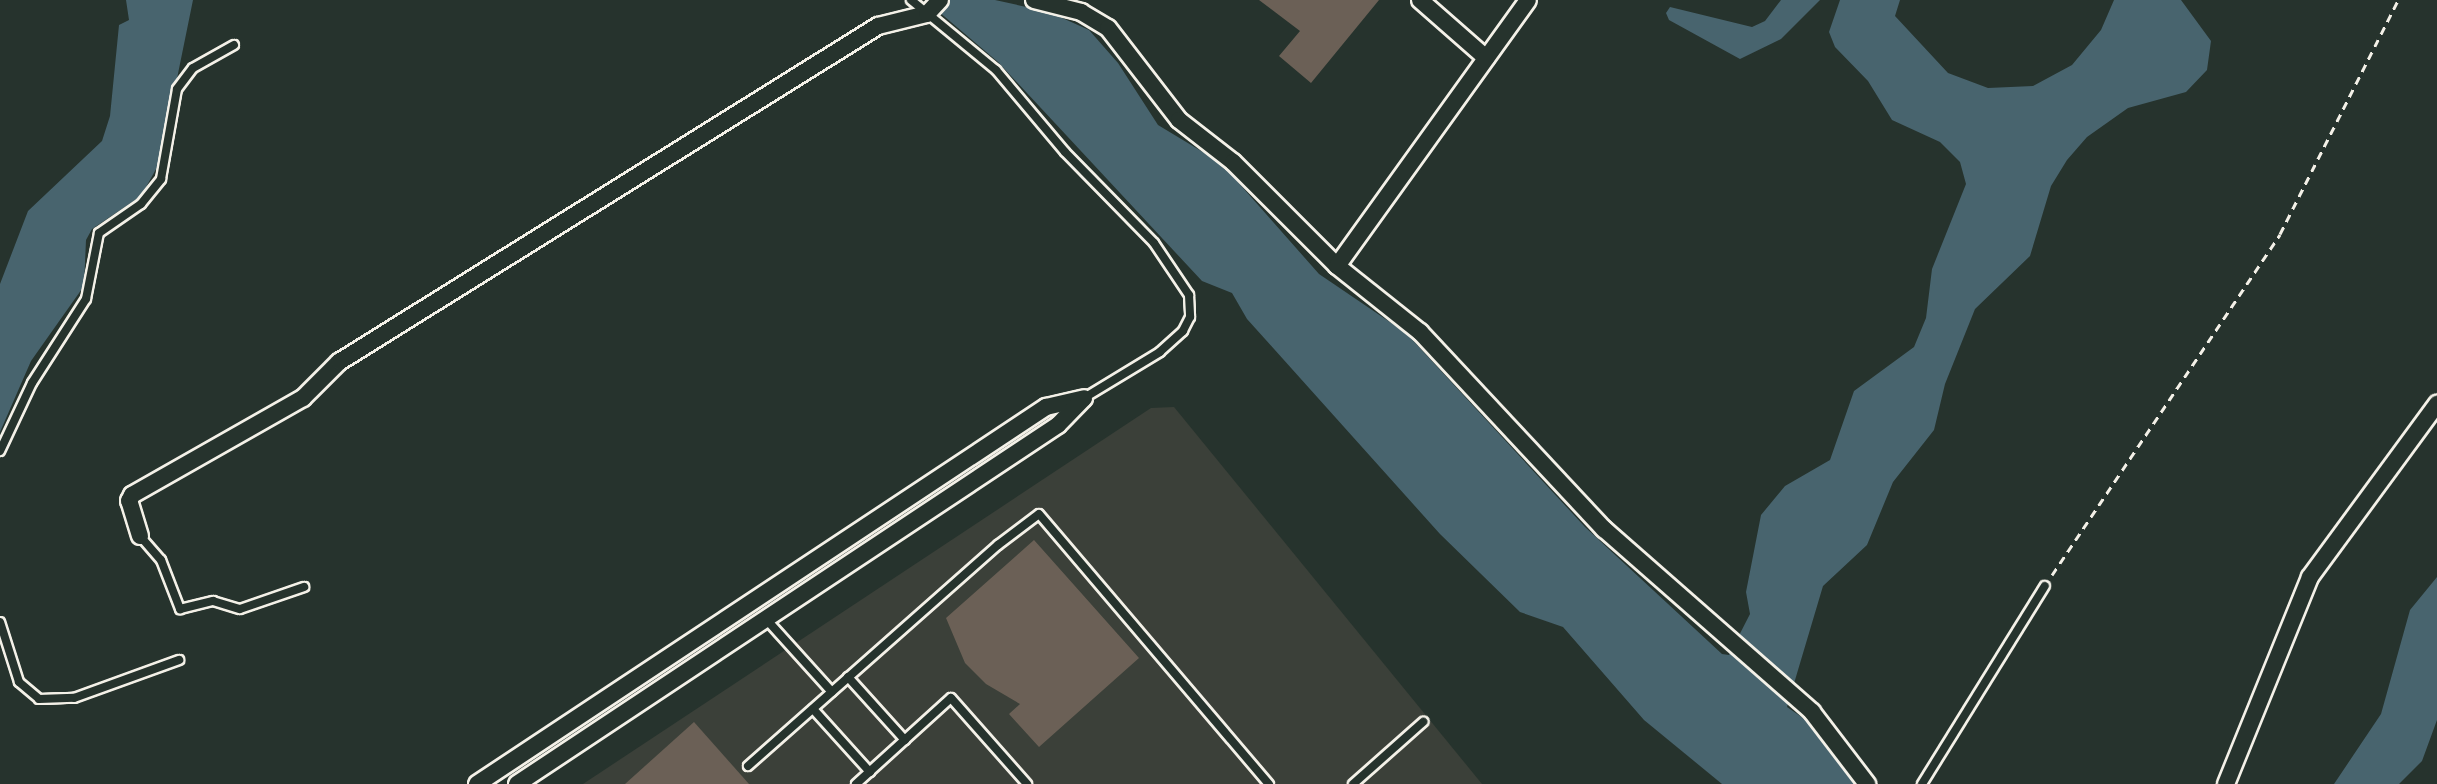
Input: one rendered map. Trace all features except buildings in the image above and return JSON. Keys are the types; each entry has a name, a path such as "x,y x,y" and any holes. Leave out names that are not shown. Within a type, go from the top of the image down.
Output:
{"street":[{"path":"140,536 129,501 132,495 303,398 339,362 878,26 927,14 940,0"},
{"path":"1034,0 1081,12 1108,28 1179,120 1233,162 1337,266 1412,324 1604,529 1793,694 1845,750 1867,784"},
{"path":"1420,0 1486,58"},
{"path":"1337,266 1528,0"},
{"path":"517,784 1058,425 1084,398"},
{"path":"477,784 1046,407 1084,398"},
{"path":"2226,784 2310,577 2437,404"}],"lane":[{"path":"911,0 996,70 1065,152 1154,243 1189,295 1190,317 1183,331 1160,352 1084,398"},
{"path":"0,451 32,383 86,299 99,233 141,204 161,179 177,89 193,68 234,45"},
{"path":"748,766 1039,514 1269,784"},
{"path":"140,536 161,560 180,609 213,601 240,609 304,587"},
{"path":"1922,784 2045,586"},
{"path":"766,619 832,692"},
{"path":"0,622 19,682 39,699 74,698 179,660"},
{"path":"848,677 905,740"},
{"path":"856,784 951,698 1027,784"},
{"path":"813,709 870,772"},
{"path":"1353,784 1423,722"}],"path":[{"path":"2045,586 2280,234 2398,0"}],"shaded area":[{"path":"1174,407 1482,784 583,784 1151,408"}],"water":[{"path":"126,0 193,0 160,162 141,196 92,229 86,240 84,286 31,361 0,432 0,284 28,211 102,141 110,116 119,25 129,20"},
{"path":"925,0 995,0 1049,12 1089,30 1118,63 1158,125 1221,163 1319,274 1406,333 1585,527 1722,654 1729,655 1750,614 1746,592 1761,515 1785,486 1830,460 1854,391 1914,347 1926,318 1932,269 1966,184 1960,162 1940,142 1892,120 1868,81 1835,47 1829,32 1840,0 1900,0 1895,16 1948,73 1988,88 2033,86 2072,65 2101,30 2114,0 2181,0 2211,41 2207,70 2186,92 2128,108 2087,137 2067,160 2051,186 2030,256 1975,309 1945,384 1934,430 1893,482 1867,545 1823,586 1787,707 1822,731 1856,784 1722,784 1644,720 1563,627 1520,612 1440,534 1247,319 1232,293 1202,281 998,62"},
{"path":"1781,0 1820,0 1781,39 1740,59 1669,20 1666,13 1670,7 1752,27 1765,21"},
{"path":"2437,577 2437,720 2422,761 2399,784 2334,784 2381,714 2410,610"}]}
